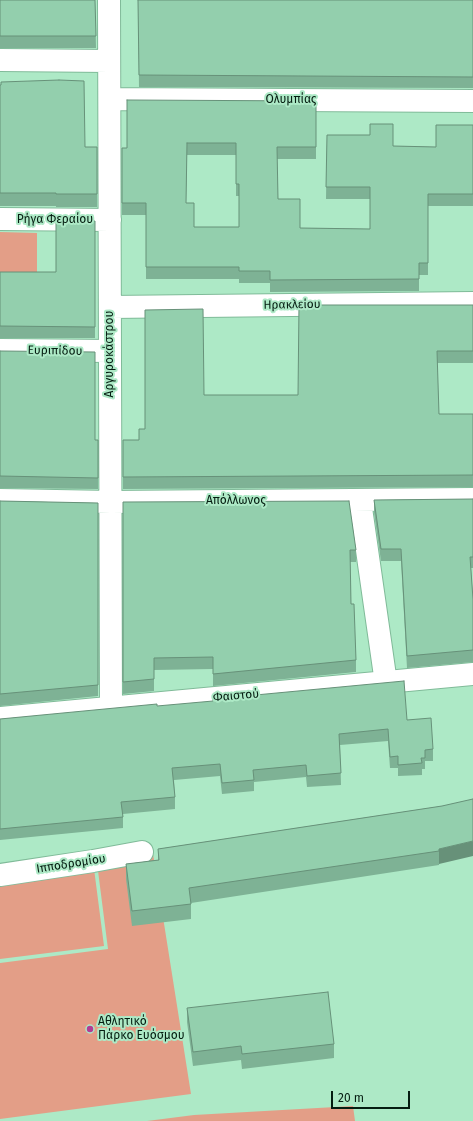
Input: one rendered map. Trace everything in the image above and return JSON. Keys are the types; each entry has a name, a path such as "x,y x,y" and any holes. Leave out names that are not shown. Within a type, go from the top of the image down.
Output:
{"street":[{"name":"Αργυροκάστρου","path":"109,0 111,707"},
{"path":"0,60 109,61"},
{"name":"Ολυμπίας","path":"110,99 473,101"},
{"name":"Ρήγα Φεραίου","path":"0,219 110,220"},
{"name":"Ηρακλείου","path":"110,307 473,303"},
{"name":"Ευριπίδου","path":"0,350 110,352"},
{"name":"Απόλλωνος","path":"0,500 111,502 473,499"},
{"path":"360,501 386,683"},
{"name":"Φαιστού","path":"0,718 473,674"},
{"name":"Ιπποδρομίου","path":"0,875 142,852"}],"shaded area":[{"path":"0,232 37,233 37,279 0,279"},
{"name":"Αθλητικό Πάρκο Ευόσμου","path":"153,854 191,1094 0,1119 0,963 108,949 97,863"},
{"path":"93,861 104,946 0,959 0,875"},
{"path":"353,1106 355,1121 147,1121 194,1115"}],"building":[{"path":"0,0 95,0 96,36 0,36"},
{"path":"138,0 473,0 473,77 139,75"},
{"path":"59,80 84,81 85,147 97,147 97,194 0,193 1,82"},
{"path":"127,100 316,101 316,147 277,147 278,199 300,199 300,228 370,229 370,187 326,187 327,135 370,135 370,124 393,124 393,146 436,147 436,125 473,125 473,194 428,194 428,263 419,263 419,279 270,280 270,271 239,271 239,267 146,267 146,203 122,203 122,148 127,148","holes":["187,143 236,143 236,184 239,184 239,227 194,227 194,203 186,203"]},
{"path":"56,220 95,221 95,327 0,326 0,272 56,272"},
{"path":"299,305 473,305 473,351 437,351 439,414 473,414 473,475 123,477 123,440 139,440 139,429 145,429 145,310 203,309 204,395 298,395"},
{"path":"0,351 95,352 95,440 98,440 98,478 0,476"},
{"path":"473,499 473,557 470,557 473,599 473,650 407,656 401,549 381,549 374,500"},
{"path":"0,501 98,503 98,685 0,694"},
{"path":"349,501 356,550 350,550 351,604 354,604 356,660 213,674 213,657 154,658 154,679 123,682 123,502"},
{"path":"404,681 407,720 431,718 433,749 425,750 425,758 421,758 422,763 398,765 398,756 390,757 388,729 339,734 341,773 307,776 306,765 253,770 254,780 222,783 220,764 172,768 175,797 121,802 123,817 0,829 0,719 157,704 157,706 213,701 213,699"},
{"path":"473,799 473,841 439,849 439,851 189,888 191,904 132,911 126,864 159,860 158,849 442,806"},
{"path":"328,992 334,1044 242,1054 241,1046 193,1052 187,1008"}],"place":[{"name":"Αθλητικό Πάρκο Ευόσμου","path":"90,1029"}]}
